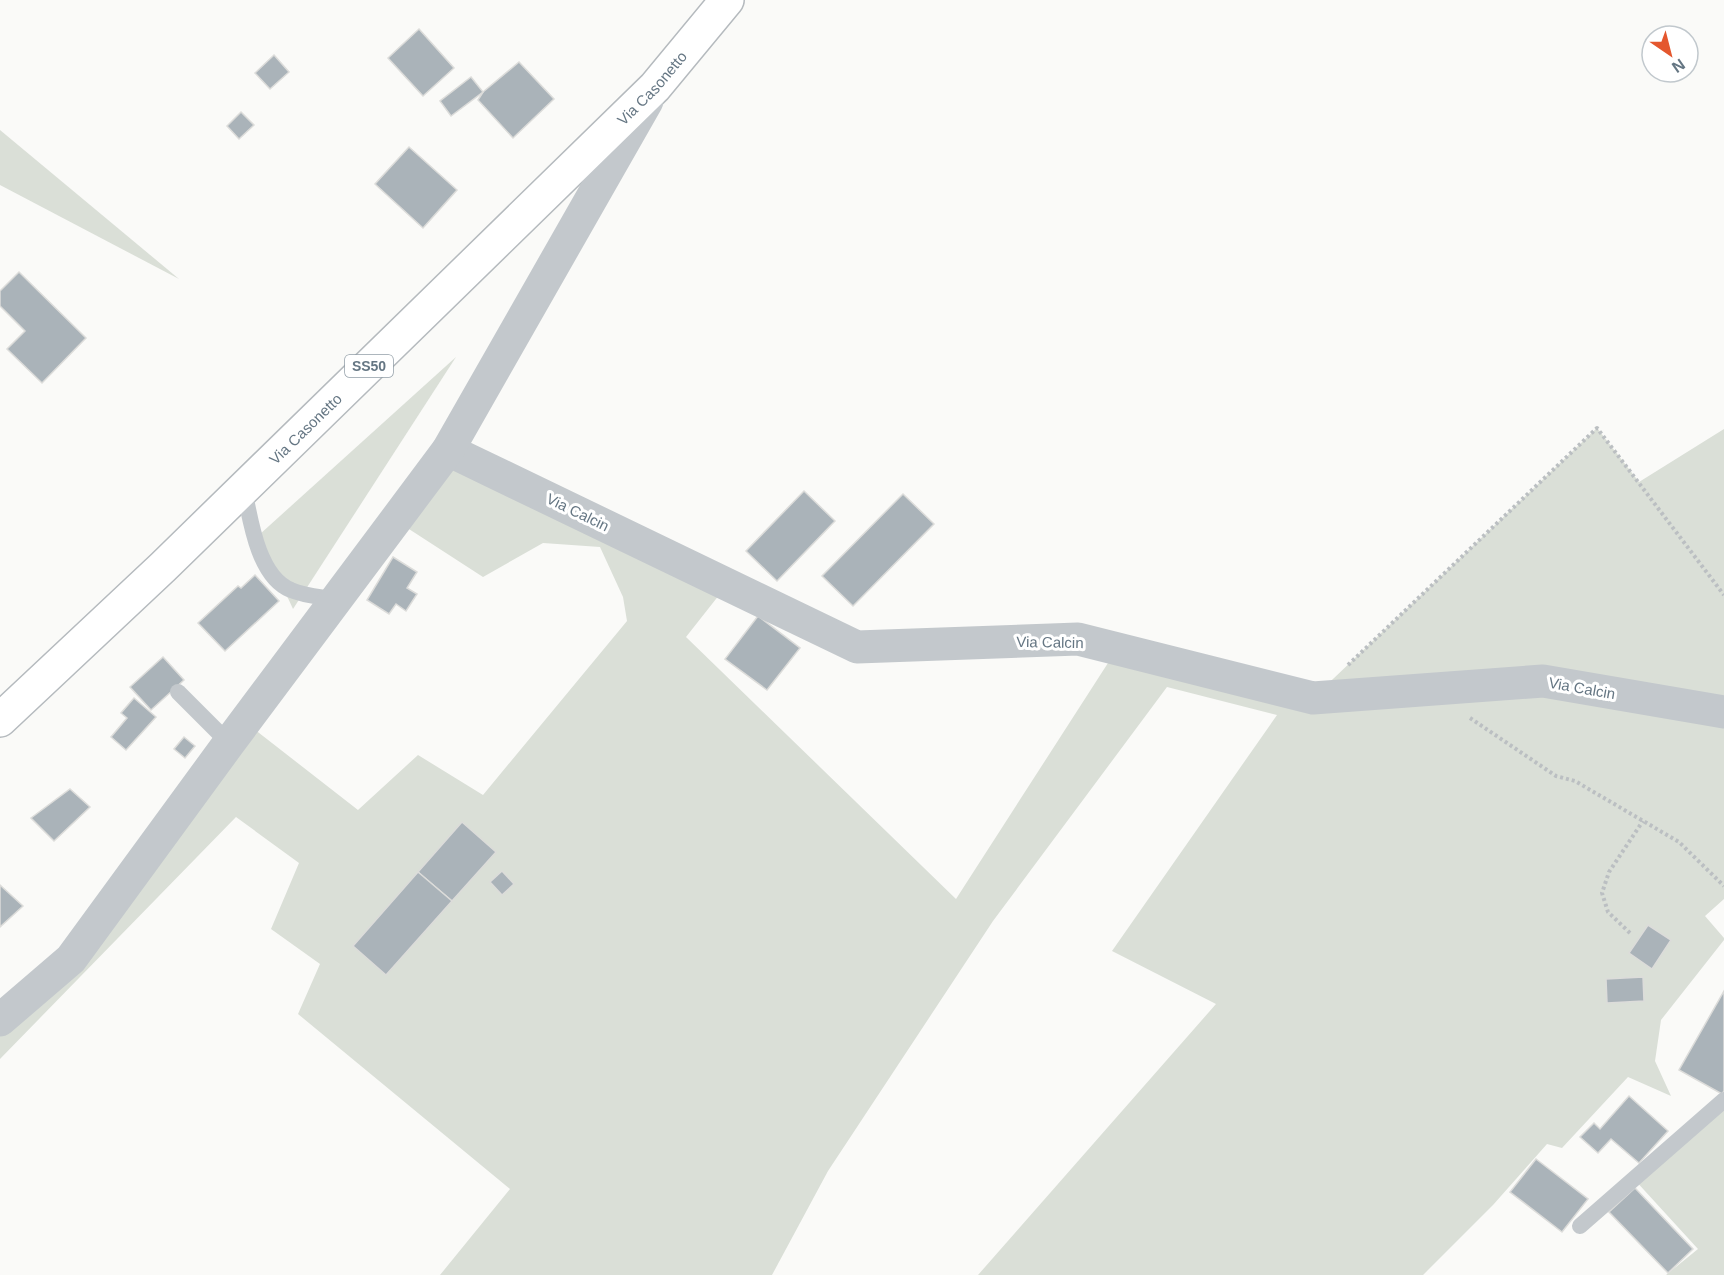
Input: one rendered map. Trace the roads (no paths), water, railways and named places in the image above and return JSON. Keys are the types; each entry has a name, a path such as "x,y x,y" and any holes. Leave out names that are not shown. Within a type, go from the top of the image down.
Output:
{"main road":[{"name":"Via Casonetto","path":"0,720 163,567 655,87 727,0"}],"street":[{"path":"0,1020 71,959 448,450 655,87"},
{"name":"Via Calcin","path":"448,450 857,647 1078,639 1313,698 1543,681 1724,712"}],"lane":[{"path":"244,488 250,520 263,561 273,578 290,590 337,600"},
{"path":"178,692 229,743"},
{"path":"1580,1226 1724,1100"}]}
